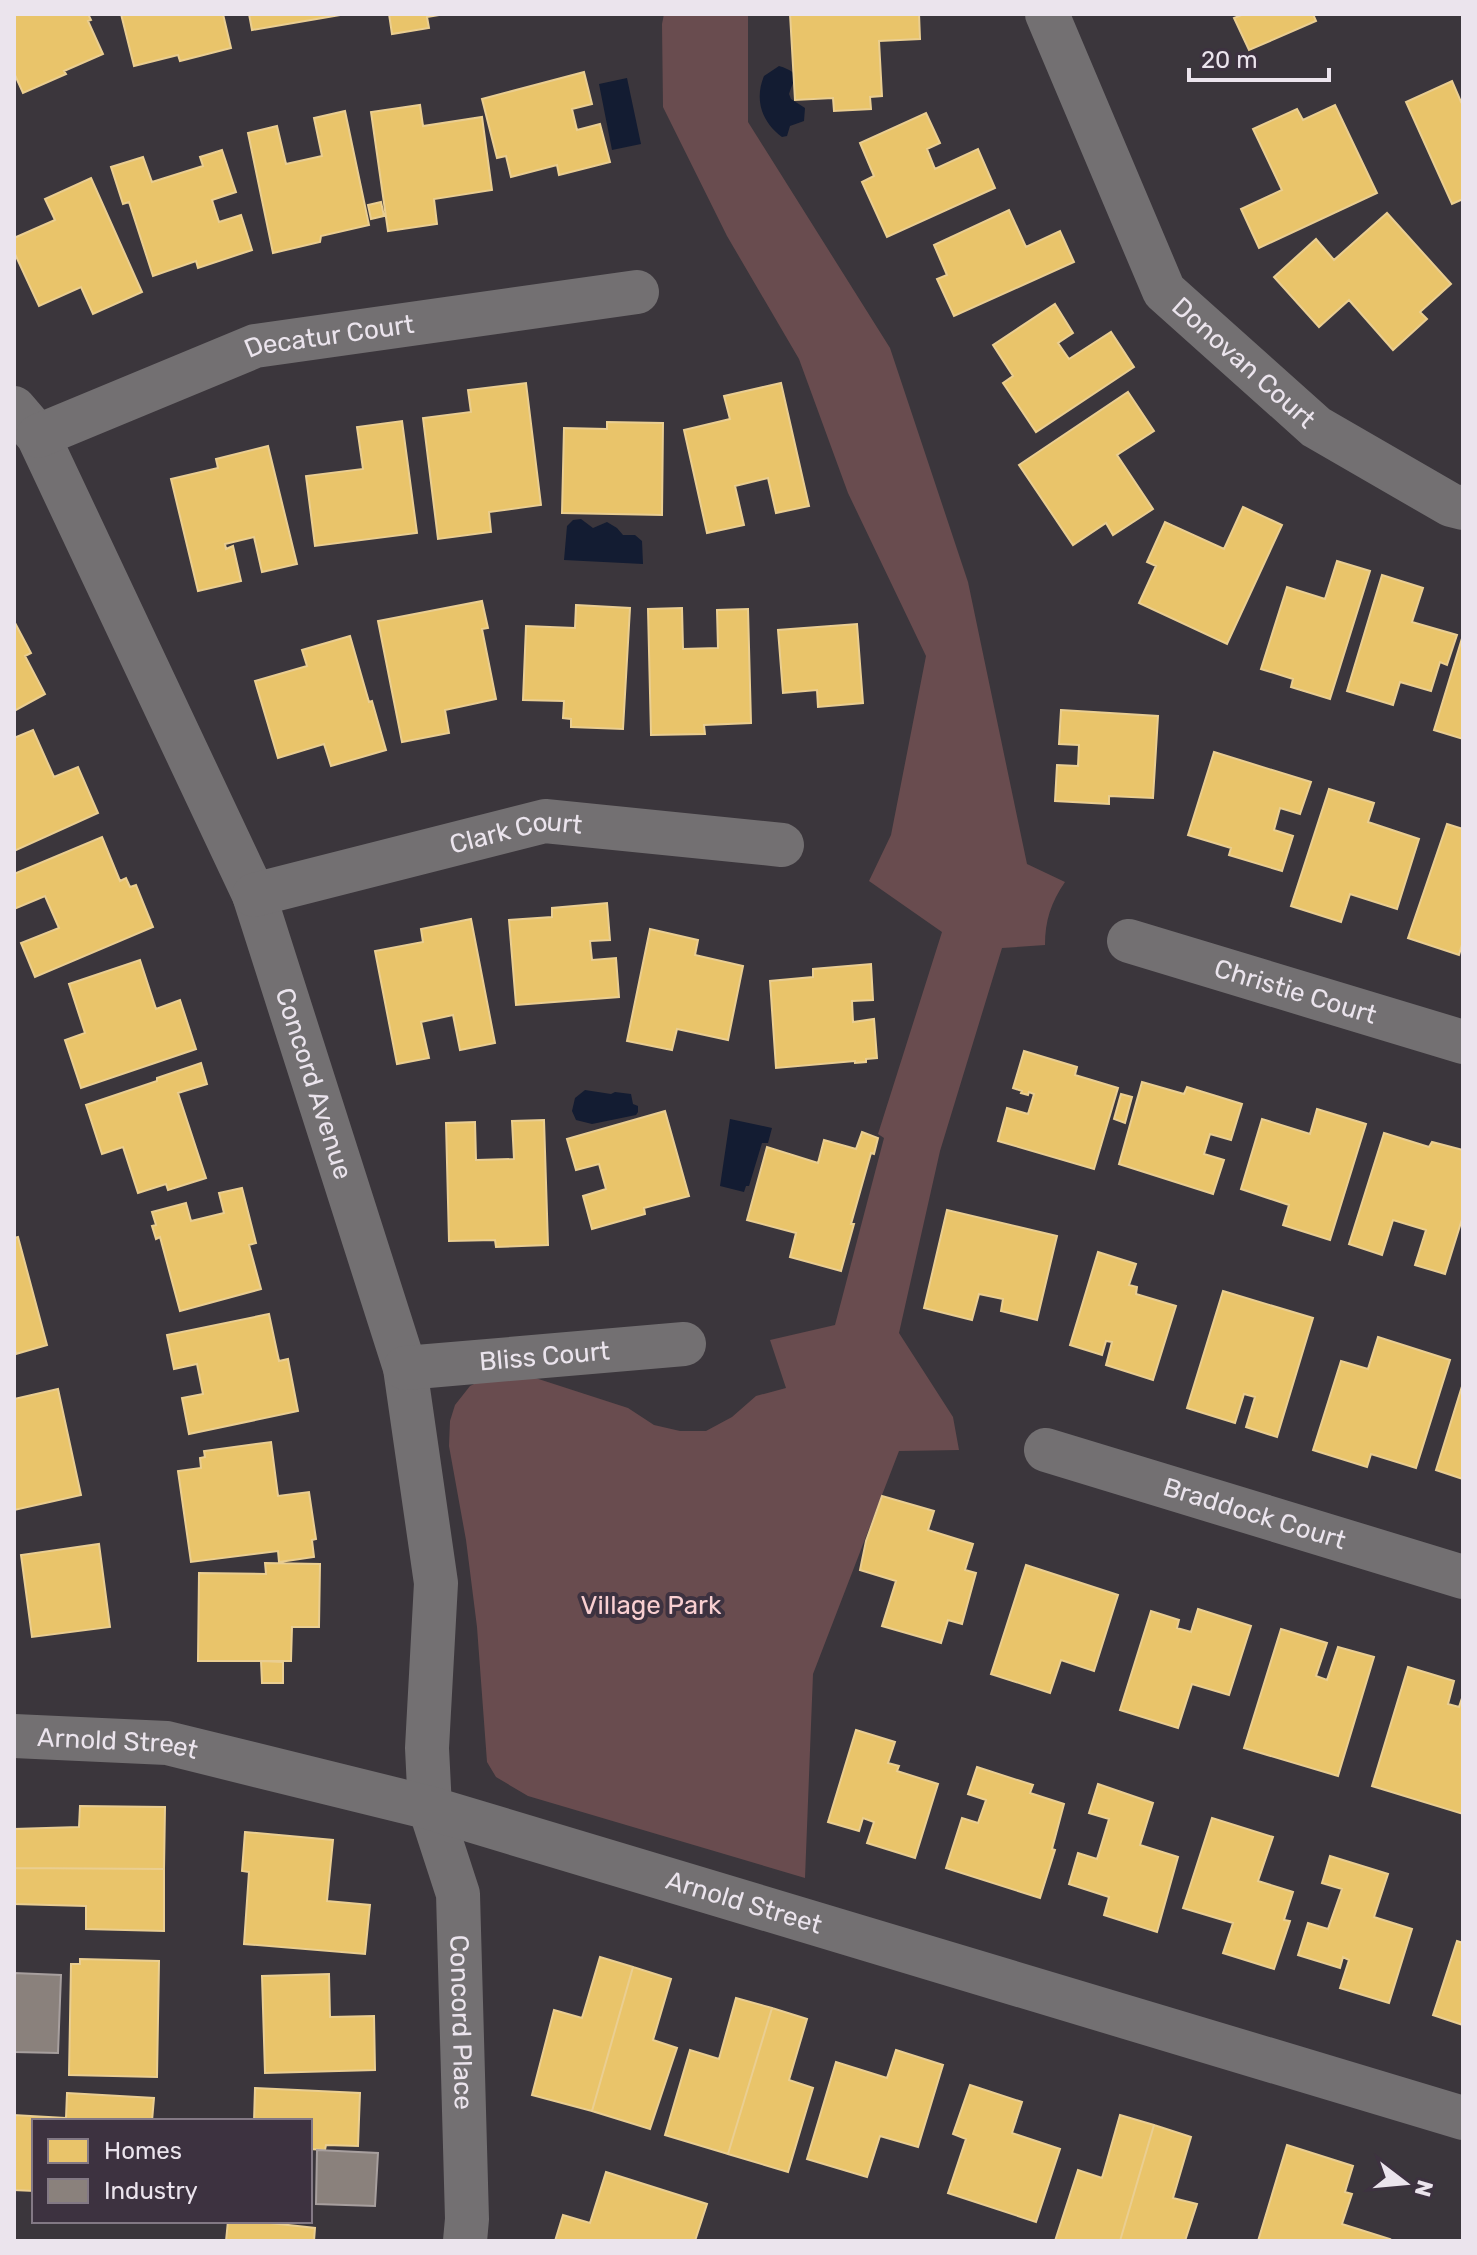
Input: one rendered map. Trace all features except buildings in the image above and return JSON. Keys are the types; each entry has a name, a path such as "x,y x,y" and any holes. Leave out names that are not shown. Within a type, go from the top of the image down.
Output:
{"street":[{"name":"Donovan Court","path":"1047,14 1164,291 1316,427 1451,505 1463,508"},
{"name":"Decatur Court","path":"26,422 255,346 637,292"},
{"name":"Concord Avenue","path":"26,422 254,895 405,1368 436,1583 427,1748 430,1808"},
{"name":"Clark Court","path":"254,895 545,821 782,845"},
{"name":"Christie Court","path":"1129,941 1463,1042"},
{"name":"Bliss Court","path":"405,1368 684,1344"},
{"name":"Braddock Court","path":"1046,1450 1463,1577"},
{"name":"Arnold Street","path":"14,1736 167,1743 430,1808 1463,2118"},
{"name":"Concord Place","path":"430,1808 458,1894 467,2219 465,2241"}],"green space":[{"name":"Village Park","path":"664,14 748,14 748,122 890,348 968,582 1027,864 1065,882 1050,912 1045,945 1002,948 940,1151 899,1333 953,1417 959,1450 899,1451 813,1674 805,1878 528,1796 496,1777 487,1762 477,1627 466,1540 449,1446 450,1421 455,1405 470,1386 486,1378 523,1374 628,1408 654,1425 680,1431 706,1431 732,1417 756,1396 786,1388 770,1340 835,1325 884,1138 878,1134 942,932 869,881 891,835 926,656 848,493 799,359 727,236 663,107"}],"water":[{"path":"779,66 794,74 789,94 791,99 805,108 804,121 790,126 787,136 782,137 769,125 760,102 764,76"},
{"path":"627,78 641,144 612,150 599,84"},
{"path":"581,519 593,528 607,522 623,535 635,535 642,541 643,564 564,560 567,526 573,520"},
{"path":"585,1090 631,1094 638,1112 592,1124 576,1120 572,1111 575,1098"},
{"path":"730,1119 772,1128 768,1143 762,1143 749,1186 744,1192 720,1186"}]}
